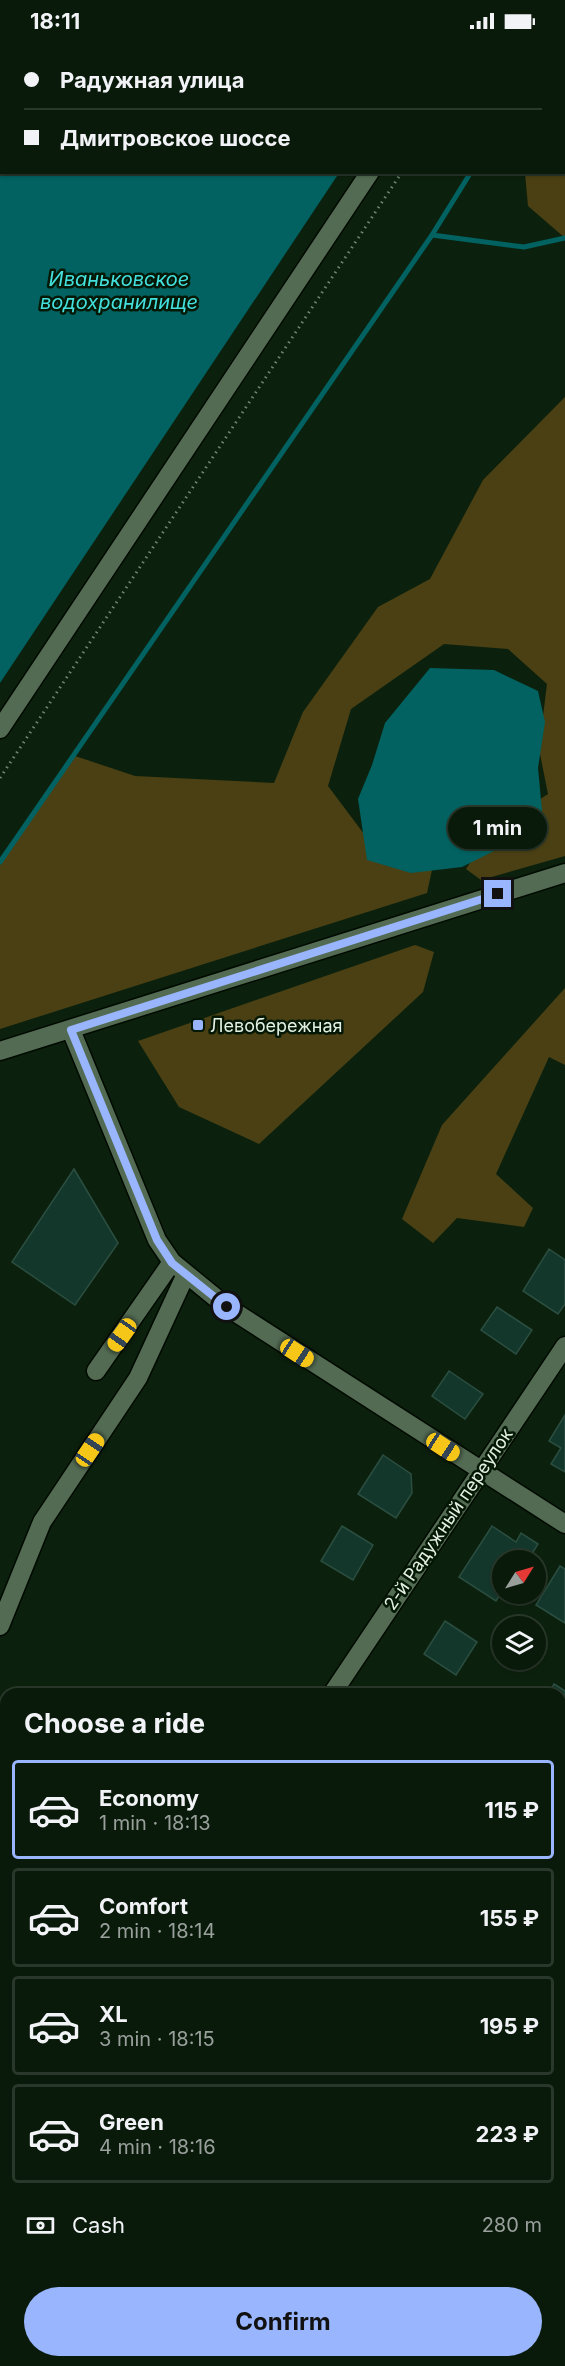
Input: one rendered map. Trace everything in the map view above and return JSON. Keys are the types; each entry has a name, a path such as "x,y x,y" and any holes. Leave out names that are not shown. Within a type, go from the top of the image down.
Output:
{"street":[{"path":"0,729 369,174"},
{"path":"0,1051 565,873"},
{"path":"71,1030 157,1240 179,1268 227,1307 565,1524"},
{"path":"96,1371 179,1268"},
{"path":"0,1626 42,1522 138,1378 179,1268"},
{"name":"2-й Радужный переулок","path":"336,1688 565,1346"}],"path":[{"path":"0,778 401,174"}],"shaded area":[{"path":"525,174 565,174 565,238 528,206"},
{"path":"565,397 565,856 481,880 466,869 491,831 548,794 539,749 547,684 508,649 444,644 351,709 328,786 388,866 433,865 427,893 0,1029 0,861 72,755 135,776 274,783 303,712 378,607 430,579 483,480"},
{"path":"415,945 434,952 423,992 259,1144 179,1107 138,1041"},
{"path":"565,988 565,1065 549,1057 496,1174 533,1208 524,1227 457,1218 433,1243 402,1219 442,1125"}],"water":[{"name":"Иваньковское водохранилище","path":"0,174 338,174 0,683"},
{"path":"430,668 494,670 538,691 545,722 538,768 544,832 502,847 462,867 411,873 367,860 358,799 372,765 385,723"}],"building":[{"path":"74,1169 118,1243 75,1305 12,1262"},
{"path":"549,1249 565,1260 565,1304 558,1314 523,1291"},
{"path":"497,1307 532,1330 516,1354 481,1330"},
{"path":"449,1371 483,1394 465,1419 432,1396"},
{"path":"565,1415 565,1472 551,1464 561,1448 549,1441"},
{"path":"383,1455 411,1474 412,1493 396,1518 358,1494"},
{"path":"342,1526 373,1545 353,1580 321,1561"},
{"path":"492,1526 516,1542 521,1533 538,1544 534,1550 492,1550 492,1598 459,1577"},
{"path":"560,1566 565,1569 565,1623 536,1605 546,1604 546,1589"},
{"path":"445,1621 477,1642 456,1675 424,1654"}],"waterway":[{"path":"0,862 432,235 470,174"},
{"path":"432,235 524,247 565,238"}],"place":[{"name":"Левобережная","path":"198,1025"}],"route":[{"path":"227,1307 172,1263 157,1240 71,1030 498,894"}]}
